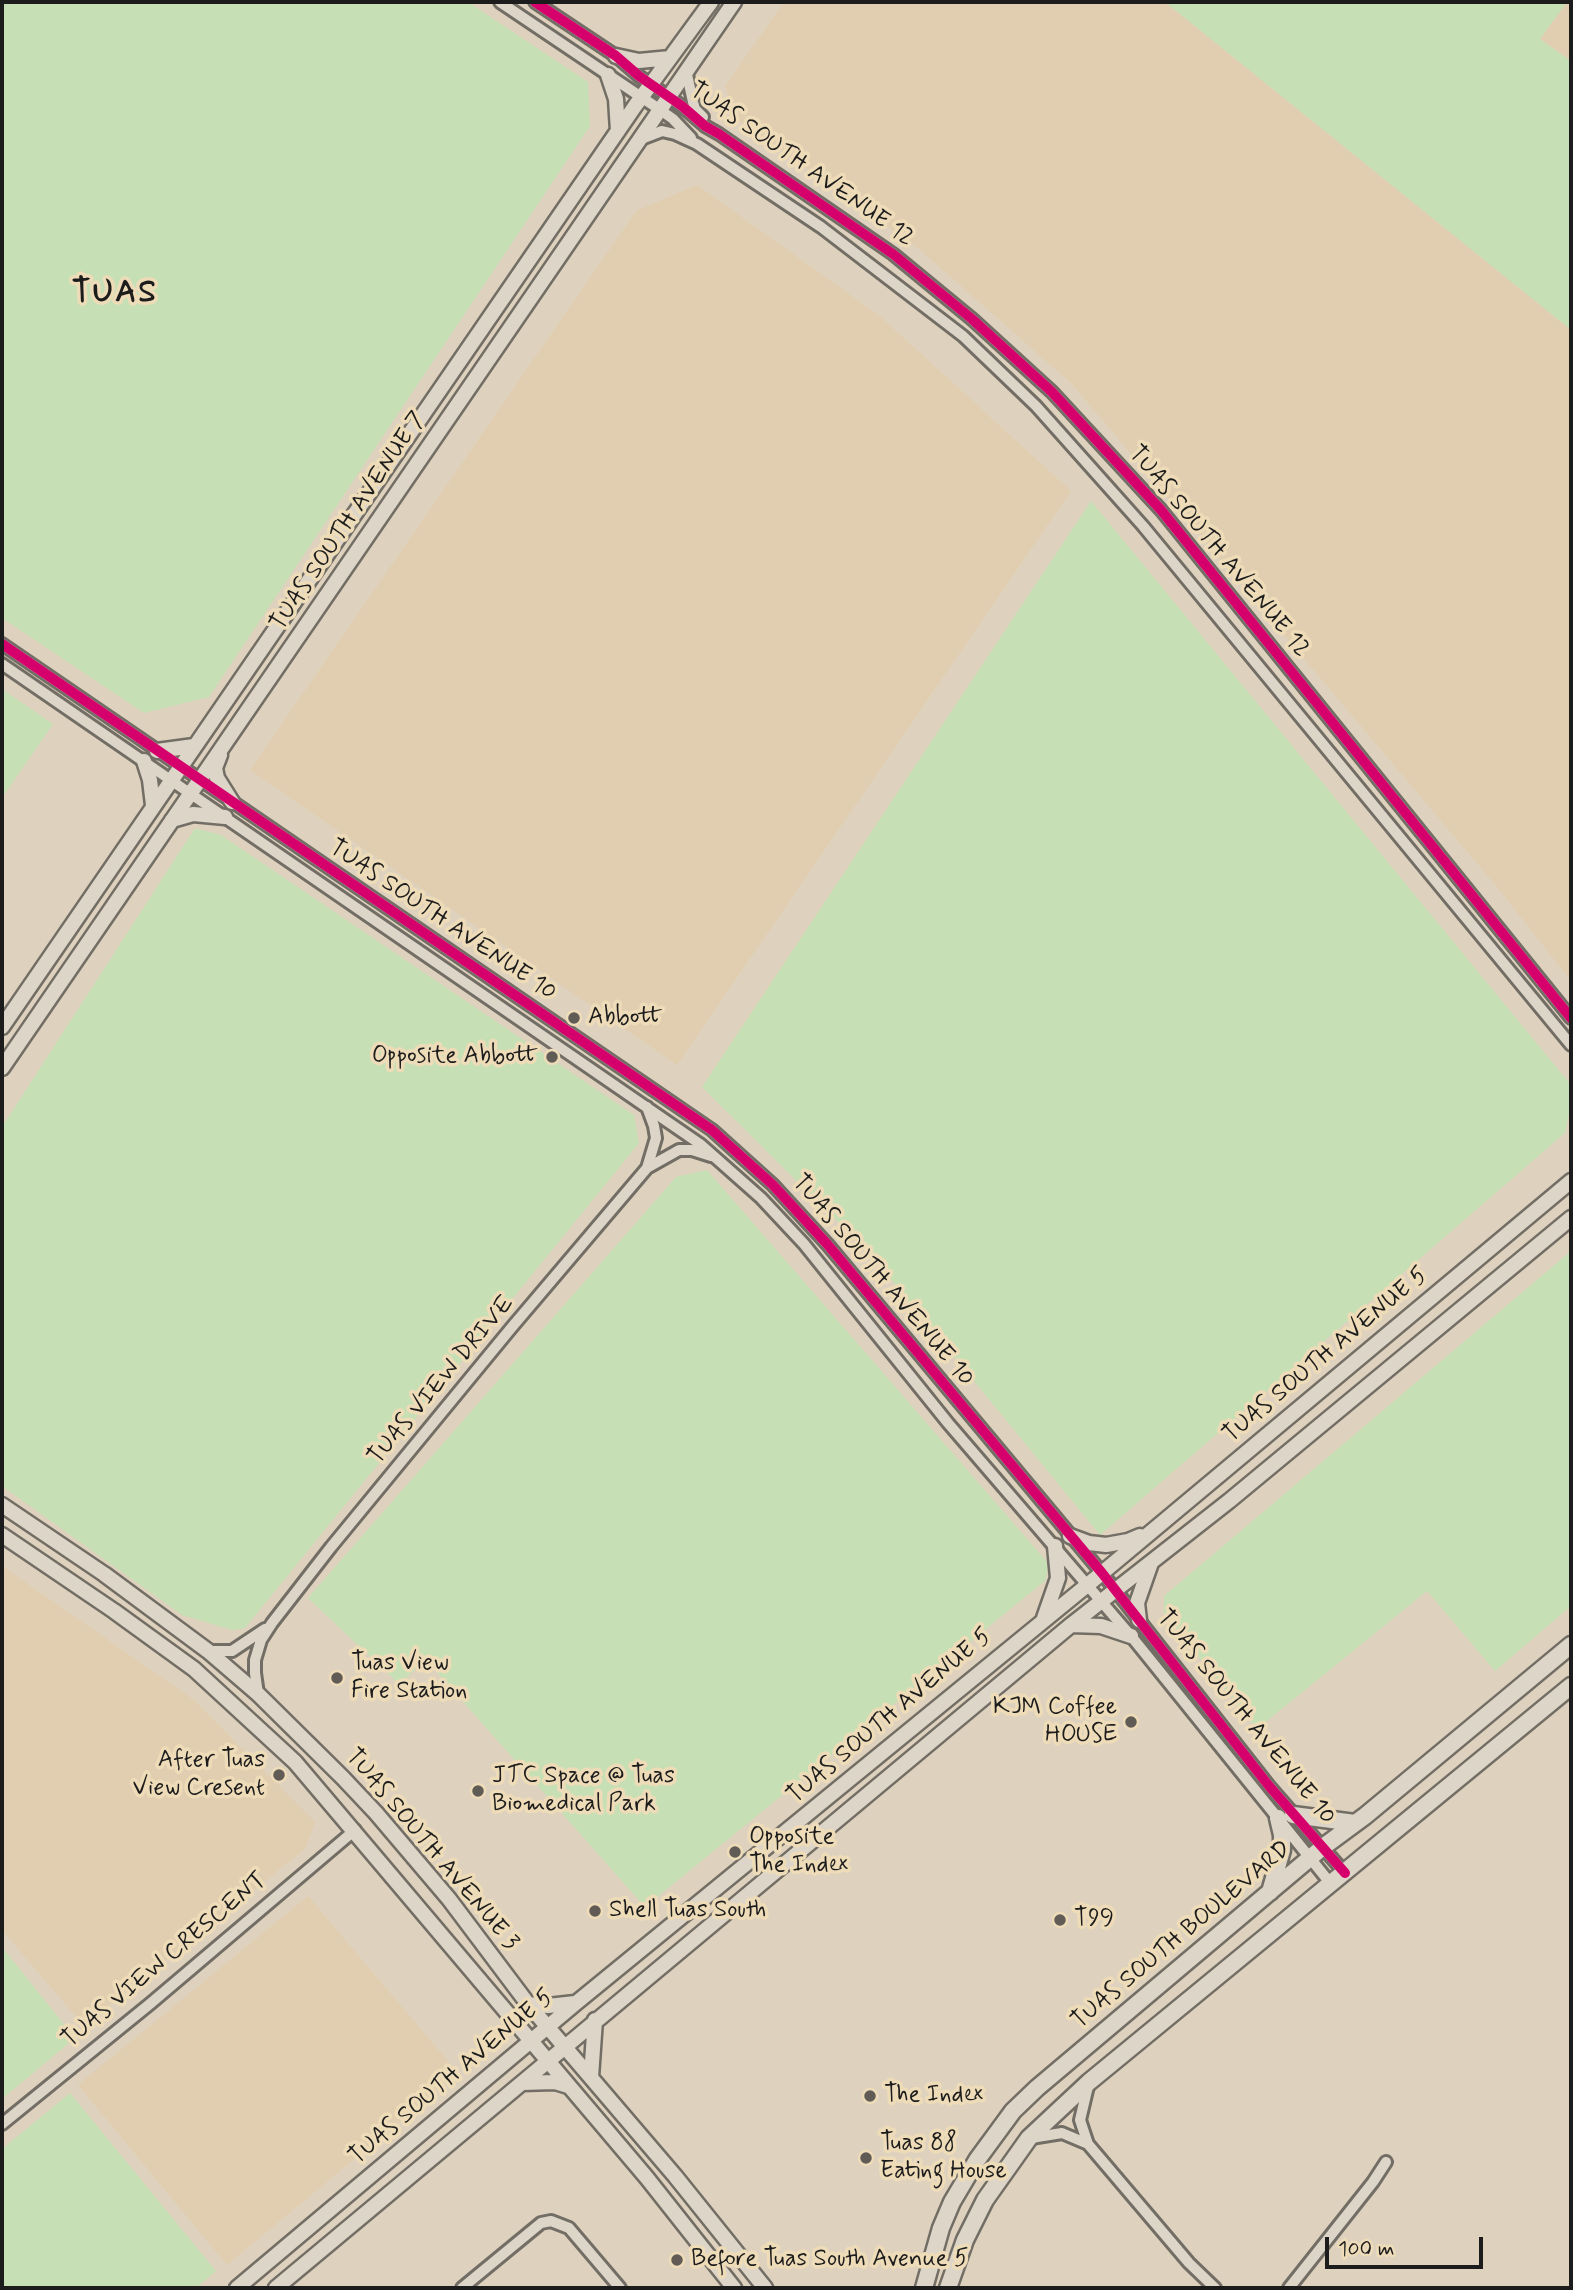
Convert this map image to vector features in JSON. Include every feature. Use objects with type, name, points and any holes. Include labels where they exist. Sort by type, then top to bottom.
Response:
[{"type":"main road","name":"TUAS SOUTH BOULEVARD","points":[[924,2288],[941,2228],[952,2202],[977,2160],[1013,2111],[1316,1853],[1571,1645]]},
{"type":"main road","points":[[947,2288],[965,2240],[985,2200],[1029,2138],[1089,2082],[1571,1686]]},
{"type":"main road","points":[[1270,1892],[1282,1850],[1285,1817],[1356,1823]]},
{"type":"street","name":"TUAS SOUTH AVENUE 12","points":[[500,2],[659,109],[695,142],[821,227],[900,286],[963,335],[1036,406],[1187,579],[1571,1045]]},
{"type":"street","name":"TUAS SOUTH AVENUE 12","points":[[536,2],[616,56],[705,126],[893,254],[972,319],[1052,392],[1161,510],[1571,1018]]},
{"type":"street","name":"TUAS SOUTH AVENUE 7","points":[[2,1027],[641,97],[711,2]]},
{"type":"street","name":"TUAS SOUTH AVENUE 7","points":[[2,1068],[734,2]]},
{"type":"street","points":[[616,56],[639,61],[670,58]]},
{"type":"street","points":[[686,70],[695,109],[719,134]]},
{"type":"street","points":[[608,75],[616,99],[618,131]]},
{"type":"street","name":"TUAS SOUTH AVENUE 12","points":[[695,142],[696,131],[705,126]]},
{"type":"street","points":[[637,142],[662,131],[695,142]]},
{"type":"street","name":"TUAS SOUTH AVENUE 10","points":[[2,644],[180,766],[225,817],[700,1144],[761,1198],[804,1244],[948,1423],[1316,1853],[1345,1873]]},
{"type":"street","name":"TUAS SOUTH AVENUE 10","points":[[2,664],[171,779],[232,802],[712,1130],[773,1185],[828,1244],[1102,1573],[1285,1817],[1316,1853],[1331,1884]]},
{"type":"street","points":[[224,744],[215,768],[224,793],[232,802]]},
{"type":"street","points":[[157,751],[194,746]]},
{"type":"street","points":[[144,761],[153,804]]},
{"type":"street","points":[[172,820],[193,814],[225,817]]},
{"type":"street","name":"TUAS VIEW DRIVE","points":[[647,1107],[656,1138],[647,1168]]},
{"type":"street","name":"TUAS VIEW DRIVE","points":[[258,1694],[256,1660],[261,1640],[272,1623],[478,1369],[647,1168],[679,1150],[692,1150],[714,1156]]},
{"type":"street","name":"TUAS SOUTH AVENUE 5","points":[[237,2288],[576,2003],[1102,1573],[1570,1182]]},
{"type":"street","name":"TUAS SOUTH AVENUE 5","points":[[276,2288],[1071,1625],[1152,1562],[1571,1218]]},
{"type":"street","name":"TUAS SOUTH AVENUE 3","points":[[2,1505],[104,1574],[208,1651],[258,1694],[305,1740],[376,1813],[449,1899],[528,2004],[675,2176],[765,2288]]},
{"type":"street","points":[[1070,1536],[1105,1545],[1128,1541],[1151,1531]]},
{"type":"street","name":"TUAS SOUTH AVENUE 3","points":[[2,1535],[194,1669],[295,1762],[647,2178],[734,2288]]},
{"type":"street","points":[[1044,1619],[1058,1578],[1055,1546]]},
{"type":"street","points":[[1139,1620],[1137,1603],[1152,1562]]},
{"type":"street","name":"TUAS VIEW DRIVE","points":[[208,1651],[232,1651],[256,1637],[272,1623]]},
{"type":"street","points":[[1071,1625],[1101,1626],[1131,1636]]},
{"type":"street","points":[[295,1762],[296,1752],[305,1740]]},
{"type":"street","name":"TUAS VIEW CRESCENT","points":[[2,2123],[151,2003],[355,1830]]},
{"type":"street","points":[[528,2004],[548,2006],[576,2003]]},
{"type":"street","points":[[509,2017],[513,2038],[510,2060]]},
{"type":"street","points":[[591,2077],[595,2020]]},
{"type":"street","points":[[522,2083],[555,2082],[568,2086]]},
{"type":"street","points":[[1089,2082],[1080,2120],[1088,2144],[1189,2263],[1215,2288]]},
{"type":"street","points":[[1029,2138],[1062,2133],[1088,2144]]},
{"type":"street","points":[[1289,2288],[1386,2162]]},
{"type":"street","points":[[462,2288],[541,2222],[551,2221],[569,2228],[620,2288]]},
{"type":"shaded area","points":[[784,2],[1165,2],[1571,330],[1571,981],[1497,887],[1071,383],[919,249],[735,118],[725,86]]},
{"type":"shaded area","points":[[1567,2],[1571,2],[1571,61],[1540,39]]},
{"type":"shaded area","points":[[697,185],[881,317],[1071,491],[677,1065],[250,770],[636,211]]},
{"type":"shaded area","points":[[2,1566],[194,1700],[315,1822],[305,1849],[84,2026],[2,1930]]},
{"type":"shaded area","points":[[308,1896],[458,2073],[227,2265],[78,2085]]},
{"type":"green space","points":[[2,2],[468,2],[588,82],[590,126],[209,697],[144,713],[2,618]]},
{"type":"green space","points":[[1165,2],[1567,2],[1540,39],[1571,61],[1571,330]]},
{"type":"green space","points":[[1091,501],[1571,1085],[1571,1104],[1565,1133],[1100,1535],[870,1254],[702,1087]]},
{"type":"green space","points":[[2,689],[53,724],[2,798]]},
{"type":"green space","points":[[195,828],[221,835],[634,1115],[639,1143],[245,1628],[232,1630],[182,1615],[2,1486],[2,1127]]},
{"type":"green space","points":[[707,1170],[1048,1563],[1046,1580],[645,1907],[426,1660],[399,1684],[308,1598],[676,1177]]},
{"type":"green space","points":[[1571,1251],[1571,1606],[1495,1671],[1427,1591],[1257,1729],[1164,1614],[1164,1596]]},
{"type":"green space","points":[[2,1947],[75,2038],[2,2099]]},
{"type":"green space","points":[[70,2093],[216,2271],[196,2288],[2,2288],[2,2149]]},
{"type":"cycle path","points":[[535,2],[616,56],[705,126],[893,254],[972,319],[1052,392],[1161,510],[1571,1018]]},
{"type":"cycle path","points":[[2,644],[712,1130],[773,1185],[828,1245],[1102,1573],[1269,1786],[1345,1873]]},
{"type":"place","name":"Abbott","points":[[574,1018]]},
{"type":"place","name":"Opposite Abbott","points":[[552,1057]]},
{"type":"place","name":"Tuas View Fire Station","points":[[337,1678]]},
{"type":"place","name":"KJM Coffee HOUSE","points":[[1131,1722]]},
{"type":"place","name":"After Tuas View Cresent","points":[[279,1775]]},
{"type":"place","name":"JTC Space @ Tuas Biomedical Park","points":[[478,1791]]},
{"type":"place","name":"Opposite The Index","points":[[735,1852]]},
{"type":"place","name":"Shell Tuas South","points":[[595,1911]]},
{"type":"place","name":"T99","points":[[1060,1920]]},
{"type":"place","name":"The Index","points":[[870,2096]]},
{"type":"place","name":"Tuas 88 Eating House","points":[[866,2158]]},
{"type":"place","name":"Before Tuas South Avenue 5","points":[[677,2260]]},
{"type":"district","name":"TUAS","points":[[115,294]]}]
